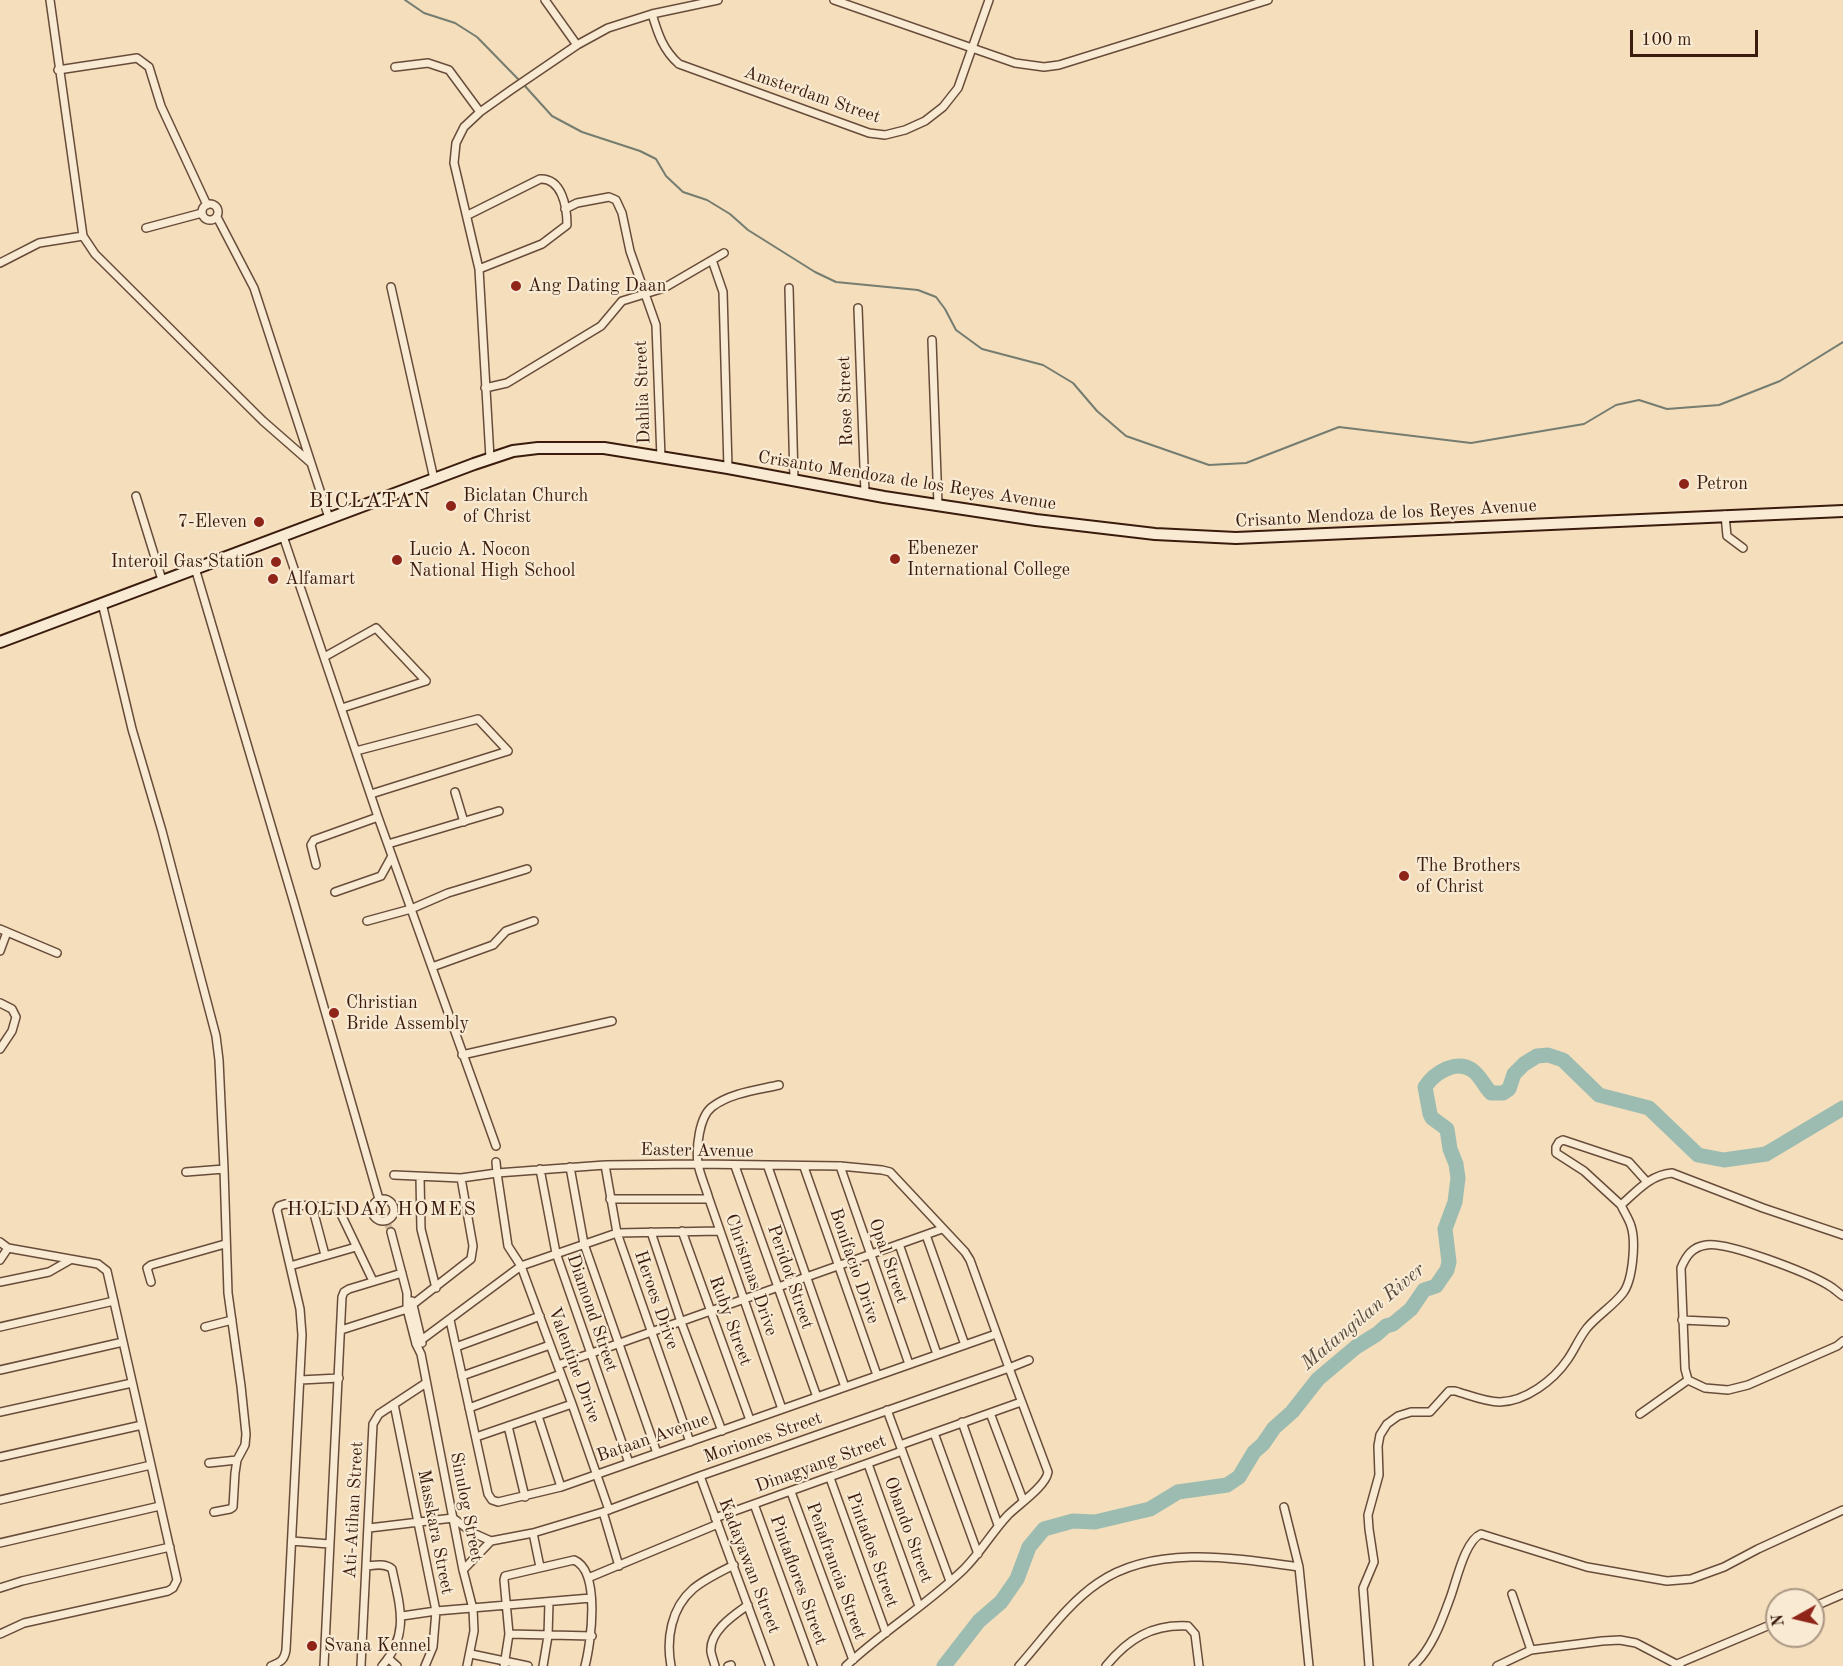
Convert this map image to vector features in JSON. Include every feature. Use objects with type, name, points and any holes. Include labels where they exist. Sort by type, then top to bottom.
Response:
[{"type":"main road","name":"Crisanto Mendoza de los Reyes Avenue","points":[[0,642],[490,458],[513,452],[562,447],[604,448],[938,505],[1097,529],[1236,538],[1843,511]]},
{"type":"street","points":[[50,0],[83,236],[94,254],[263,422],[311,463]]},
{"type":"street","points":[[545,0],[577,45]]},
{"type":"street","points":[[490,458],[479,269],[454,163],[456,143],[464,127],[480,112],[577,45],[608,28],[652,14],[718,0]]},
{"type":"street","points":[[834,0],[1029,66],[1059,65],[1268,0]]},
{"type":"street","name":"Amsterdam Street","points":[[652,14],[662,44],[679,64],[869,133],[885,135],[905,130],[925,121],[943,107],[958,88],[989,0]]},
{"type":"street","points":[[58,70],[137,58],[149,67],[161,106],[207,205]]},
{"type":"street","points":[[395,68],[428,63],[449,70],[480,112]]},
{"type":"street","points":[[468,215],[540,179],[552,181],[559,187],[565,209],[567,225],[542,244],[479,269]]},
{"type":"street","name":"Dahlia Street","points":[[565,209],[577,203],[613,197],[622,213],[630,251],[656,325],[661,458]]},
{"type":"street","points":[[146,228],[202,213],[207,205]]},
{"type":"street","points":[[207,205],[216,207],[217,217],[254,288],[329,518]]},
{"type":"street","points":[[202,213],[207,220],[217,217]]},
{"type":"street","points":[[0,263],[39,243],[83,236]]},
{"type":"street","points":[[485,388],[507,383],[601,326],[622,302],[664,288],[724,253]]},
{"type":"street","points":[[712,260],[723,292],[728,468]]},
{"type":"street","points":[[392,287],[434,479]]},
{"type":"street","points":[[789,288],[794,480]]},
{"type":"street","name":"Rose Street","points":[[858,308],[865,493]]},
{"type":"street","points":[[932,340],[938,505]]},
{"type":"street","points":[[136,496],[162,580]]},
{"type":"street","points":[[1725,515],[1727,536],[1743,548]]},
{"type":"street","points":[[283,536],[326,657],[378,817],[496,1146]]},
{"type":"street","points":[[195,568],[379,1199]]},
{"type":"street","points":[[102,603],[132,729],[162,831],[216,1036],[219,1060],[228,1293],[246,1434],[245,1445],[237,1460],[233,1507],[214,1512]]},
{"type":"street","points":[[326,657],[376,628],[426,681],[342,708]]},
{"type":"street","points":[[356,752],[478,718],[508,751],[371,794]]},
{"type":"street","points":[[455,792],[464,822]]},
{"type":"street","points":[[388,844],[500,811]]},
{"type":"street","points":[[316,865],[311,845],[314,840],[378,817]]},
{"type":"street","points":[[336,892],[381,876],[392,856]]},
{"type":"street","points":[[367,921],[411,909],[448,893],[527,869]]},
{"type":"street","points":[[432,967],[493,945],[506,931],[534,921]]},
{"type":"street","points":[[0,951],[4,931],[57,953]]},
{"type":"street","points":[[0,1002],[12,1009],[16,1017],[12,1031],[0,1049]]},
{"type":"street","points":[[462,1054],[612,1021]]},
{"type":"street","name":"Christmas Drive","points":[[779,1085],[723,1100],[711,1108],[704,1115],[698,1149],[698,1164],[782,1409]]},
{"type":"street","points":[[1369,1666],[1363,1588],[1374,1562],[1368,1515],[1379,1476],[1378,1446],[1383,1429],[1404,1414],[1430,1412],[1449,1391],[1455,1390],[1500,1402],[1543,1386],[1567,1361],[1588,1327],[1611,1307],[1627,1287],[1633,1247],[1630,1222],[1621,1205],[1575,1164],[1556,1153],[1558,1142],[1567,1141],[1629,1162],[1647,1182]]},
{"type":"street","points":[[496,1162],[508,1246],[521,1266]]},
{"type":"street","name":"Easter Avenue","points":[[394,1175],[461,1178],[570,1167],[698,1164],[768,1167],[840,1166],[890,1172],[970,1260],[1009,1368]]},
{"type":"street","name":"Heroes Drive","points":[[605,1165],[616,1233],[690,1442]]},
{"type":"street","name":"Peridot Street","points":[[735,1166],[817,1397]]},
{"type":"street","name":"Opal Street","points":[[840,1166],[909,1365]]},
{"type":"street","points":[[570,1167],[584,1244],[657,1453]]},
{"type":"street","points":[[768,1167],[845,1387]]},
{"type":"street","name":"Bonifacio Drive","points":[[804,1167],[877,1375]]},
{"type":"street","points":[[186,1172],[224,1169]]},
{"type":"street","name":"Diamond Street","points":[[540,1169],[555,1253],[629,1463]]},
{"type":"street","points":[[1621,1205],[1656,1176],[1672,1173],[1763,1208],[1843,1235]]},
{"type":"street","points":[[420,1176],[421,1229],[436,1288]]},
{"type":"street","points":[[341,1330],[407,1309],[471,1258],[473,1254],[461,1178]]},
{"type":"street","points":[[389,1226],[378,1219],[372,1211],[375,1202],[379,1199],[384,1198],[393,1203],[394,1213],[389,1226],[407,1293],[407,1309],[419,1342]]},
{"type":"street","points":[[610,1199],[709,1199]]},
{"type":"street","points":[[271,1666],[281,1662],[286,1650],[302,1335],[300,1309],[277,1210],[279,1206],[285,1204],[339,1210],[373,1281]]},
{"type":"street","points":[[312,1206],[325,1255]]},
{"type":"street","points":[[558,1365],[942,1229]]},
{"type":"street","name":"Ruby Street","points":[[682,1231],[750,1420]]},
{"type":"street","points":[[419,1342],[521,1266],[555,1253],[616,1233],[720,1231]]},
{"type":"street","points":[[651,1232],[681,1322],[722,1431]]},
{"type":"street","points":[[926,1235],[965,1345]]},
{"type":"street","points":[[0,1242],[8,1248],[98,1264],[104,1268],[114,1301],[177,1580],[173,1588],[168,1591],[24,1623],[0,1634]]},
{"type":"street","points":[[152,1282],[147,1268],[151,1265],[225,1244]]},
{"type":"street","points":[[898,1244],[938,1354]]},
{"type":"street","points":[[1843,1296],[1830,1286],[1807,1275],[1724,1245],[1694,1248],[1685,1257],[1681,1268],[1685,1369],[1688,1380],[1705,1388],[1728,1390],[1748,1385],[1837,1346],[1843,1341]]},
{"type":"street","points":[[290,1266],[356,1246]]},
{"type":"street","points":[[0,1260],[8,1248]]},
{"type":"street","points":[[0,1282],[49,1272],[70,1260]]},
{"type":"street","name":"Valentine Drive","points":[[521,1266],[596,1474],[620,1566]]},
{"type":"street","points":[[324,1666],[342,1297],[344,1292],[402,1273]]},
{"type":"street","points":[[407,1293],[414,1304],[419,1342]]},
{"type":"street","points":[[0,1328],[114,1301]]},
{"type":"street","points":[[456,1347],[540,1316]]},
{"type":"street","points":[[205,1327],[232,1320]]},
{"type":"street","name":"Bataan Avenue","points":[[450,1320],[488,1494],[492,1500],[498,1502],[561,1487],[996,1334]]},
{"type":"street","points":[[1682,1320],[1725,1322]]},
{"type":"street","points":[[0,1370],[123,1342]]},
{"type":"street","name":"Sinulog Street","points":[[419,1342],[463,1570],[473,1609],[474,1631],[467,1666]]},
{"type":"street","points":[[462,1376],[550,1345]]},
{"type":"street","name":"Moriones Street","points":[[491,1541],[533,1533],[606,1511],[1029,1360]]},
{"type":"street","points":[[846,1666],[950,1581],[978,1554],[998,1525],[1023,1500],[1043,1485],[1048,1472],[1009,1368]]},
{"type":"street","points":[[469,1408],[561,1374]]},
{"type":"street","points":[[300,1380],[339,1378]]},
{"type":"street","points":[[1640,1414],[1688,1380]]},
{"type":"street","points":[[0,1412],[132,1383]]},
{"type":"street","name":"Ati-Atihan Street","points":[[361,1666],[374,1424],[379,1414],[426,1383]]},
{"type":"street","name":"Dinagyang Street","points":[[588,1578],[620,1566],[754,1504],[868,1464],[934,1433],[1021,1401]]},
{"type":"street","name":"Masskara Street","points":[[394,1404],[436,1611],[433,1647],[425,1666]]},
{"type":"street","points":[[476,1437],[572,1404]]},
{"type":"street","points":[[887,1410],[950,1581]]},
{"type":"street","points":[[990,1413],[1023,1500]]},
{"type":"street","points":[[538,1416],[561,1487]]},
{"type":"street","points":[[962,1422],[998,1525]]},
{"type":"street","points":[[0,1457],[142,1425]]},
{"type":"street","points":[[508,1426],[525,1497]]},
{"type":"street","points":[[934,1433],[978,1554]]},
{"type":"street","points":[[209,1463],[237,1460]]},
{"type":"street","name":"Obando Street","points":[[868,1464],[919,1606]]},
{"type":"street","points":[[0,1500],[151,1465]]},
{"type":"street","name":"Kadayawan Street","points":[[700,1476],[770,1666]]},
{"type":"street","name":"Pintados Street","points":[[830,1478],[886,1633]]},
{"type":"street","name":"Peñafrancia Street","points":[[791,1492],[853,1660]]},
{"type":"street","name":"Pintaflores Street","points":[[754,1504],[813,1666]]},
{"type":"street","points":[[0,1543],[160,1506]]},
{"type":"street","points":[[1284,1507],[1299,1567],[1309,1666]]},
{"type":"street","points":[[1413,1666],[1419,1661],[1433,1638],[1466,1553],[1477,1535],[1481,1534],[1587,1567],[1667,1581],[1691,1579],[1724,1567],[1843,1510]]},
{"type":"street","points":[[369,1528],[453,1518],[473,1533],[491,1541],[463,1570]]},
{"type":"street","points":[[533,1533],[540,1567]]},
{"type":"street","points":[[292,1541],[329,1545]]},
{"type":"street","points":[[0,1588],[170,1548]]},
{"type":"street","points":[[1019,1666],[1076,1601],[1097,1584],[1125,1569],[1161,1560],[1195,1557],[1232,1558],[1299,1567]]},
{"type":"street","points":[[504,1664],[509,1634],[505,1576],[574,1560],[580,1562],[588,1578],[591,1598],[592,1636],[585,1666]]},
{"type":"street","points":[[367,1566],[383,1565],[392,1569],[402,1616],[400,1632],[382,1666]]},
{"type":"street","points":[[671,1666],[669,1637],[673,1619],[682,1602],[692,1590],[734,1565]]},
{"type":"street","points":[[1512,1594],[1531,1650]]},
{"type":"street","points":[[1825,1602],[1843,1594]]},
{"type":"street","points":[[402,1616],[591,1598]]},
{"type":"street","points":[[543,1666],[548,1636],[549,1602]]},
{"type":"street","points":[[715,1666],[711,1652],[717,1633],[728,1620],[748,1605]]},
{"type":"street","points":[[1106,1666],[1121,1648],[1136,1638],[1171,1625],[1188,1626],[1195,1634],[1199,1666]]},
{"type":"street","points":[[1497,1666],[1531,1650],[1620,1640],[1635,1643],[1678,1665],[1765,1627]]},
{"type":"street","points":[[509,1634],[592,1636]]},
{"type":"street","points":[[471,1654],[504,1664],[528,1666]]},
{"type":"street","points":[[388,1658],[397,1666]]},
{"type":"waterway","points":[[405,0],[424,13],[455,23],[477,37],[520,81]]},
{"type":"waterway","points":[[524,85],[552,116],[582,132],[640,151],[656,159],[666,176],[683,192],[707,200],[730,214],[748,230],[815,272],[836,282],[918,290],[936,297],[956,330],[982,349],[1043,365],[1073,383],[1097,411],[1126,436],[1209,465],[1246,463],[1339,427],[1471,443],[1584,424],[1616,405],[1639,400],[1667,409],[1719,405],[1780,381],[1843,342]]},
{"type":"waterway","name":"Matangilan River","points":[[944,1666],[979,1621],[1001,1602],[1017,1579],[1029,1547],[1044,1529],[1073,1521],[1095,1522],[1150,1509],[1178,1492],[1227,1485],[1239,1477],[1254,1452],[1274,1428],[1292,1412],[1318,1379],[1356,1347],[1386,1326],[1393,1324],[1411,1309],[1424,1290],[1436,1286],[1447,1270],[1449,1262],[1445,1229],[1455,1202],[1458,1178],[1447,1129],[1432,1118],[1425,1087],[1446,1069],[1466,1067],[1477,1075],[1491,1093],[1503,1093],[1509,1089],[1514,1074],[1524,1064],[1537,1056],[1548,1055],[1563,1060],[1599,1095],[1649,1108],[1698,1155],[1724,1160],[1766,1154],[1843,1108]]},
{"type":"tunnel","points":[[388,1225],[391,1232]]},
{"type":"place","name":"Ang Dating Daan","points":[[516,286]]},
{"type":"place","name":"Petron","points":[[1684,484]]},
{"type":"place","name":"Biclatan Church of Christ","points":[[451,506]]},
{"type":"place","name":"7-Eleven","points":[[259,522]]},
{"type":"place","name":"Ebenezer International College","points":[[895,559]]},
{"type":"place","name":"Lucio A. Nocon National High School","points":[[397,560]]},
{"type":"place","name":"Interoil Gas Station","points":[[276,562]]},
{"type":"place","name":"Alfamart","points":[[273,579]]},
{"type":"place","name":"The Brothers of Christ","points":[[1404,876]]},
{"type":"place","name":"Christian Bride Assembly","points":[[334,1013]]},
{"type":"place","name":"Svana Kennel","points":[[312,1646]]},
{"type":"district","name":"BICLATAN","points":[[370,501]]},
{"type":"district","name":"HOLIDAY HOMES","points":[[382,1210]]}]
